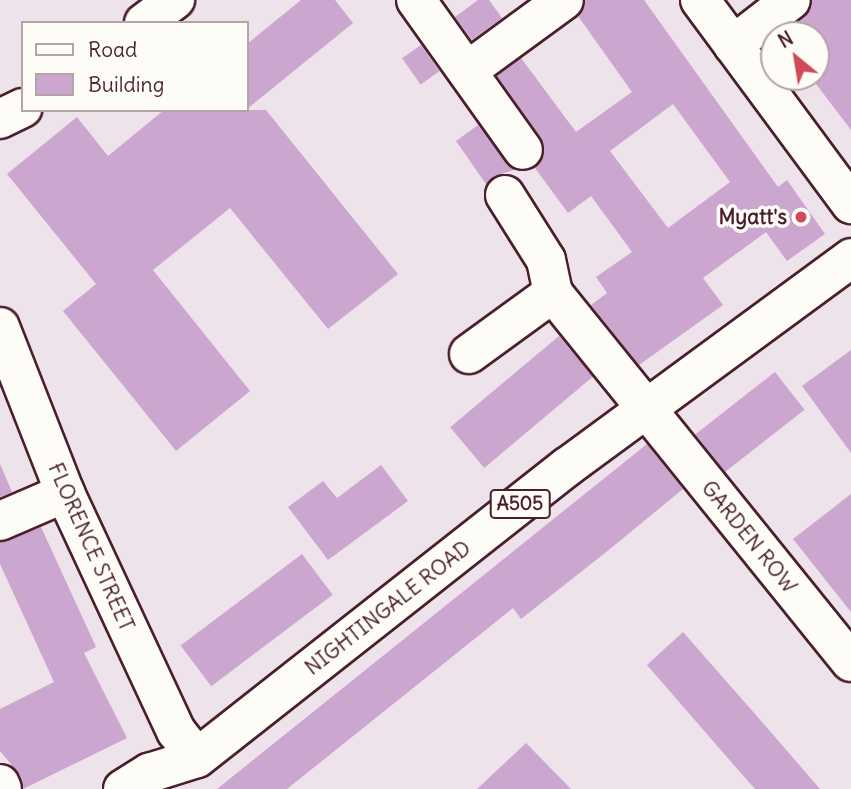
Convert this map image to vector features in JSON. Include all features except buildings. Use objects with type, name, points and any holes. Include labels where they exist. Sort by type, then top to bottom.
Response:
[{"type":"street","points":[[147,21],[175,0]]},
{"type":"street","points":[[416,0],[523,150]]},
{"type":"street","points":[[467,72],[564,0]]},
{"type":"street","points":[[700,0],[851,204]]},
{"type":"street","points":[[733,45],[791,0]]},
{"type":"street","points":[[0,119],[21,109]]},
{"type":"street","points":[[469,354],[553,293],[546,260],[505,195]]},
{"type":"street","name":"NIGHTINGALE ROAD","points":[[123,789],[149,773],[193,774],[567,467],[851,258]]},
{"type":"street","name":"GARDEN ROW","points":[[553,293],[851,662]]},
{"type":"street","name":"FLORENCE STREET","points":[[0,327],[65,493],[193,774]]},
{"type":"street","points":[[0,521],[65,493]]},
{"type":"street","points":[[0,784],[2,789]]},
{"type":"place","name":"Myatt's","points":[[801,217]]}]
